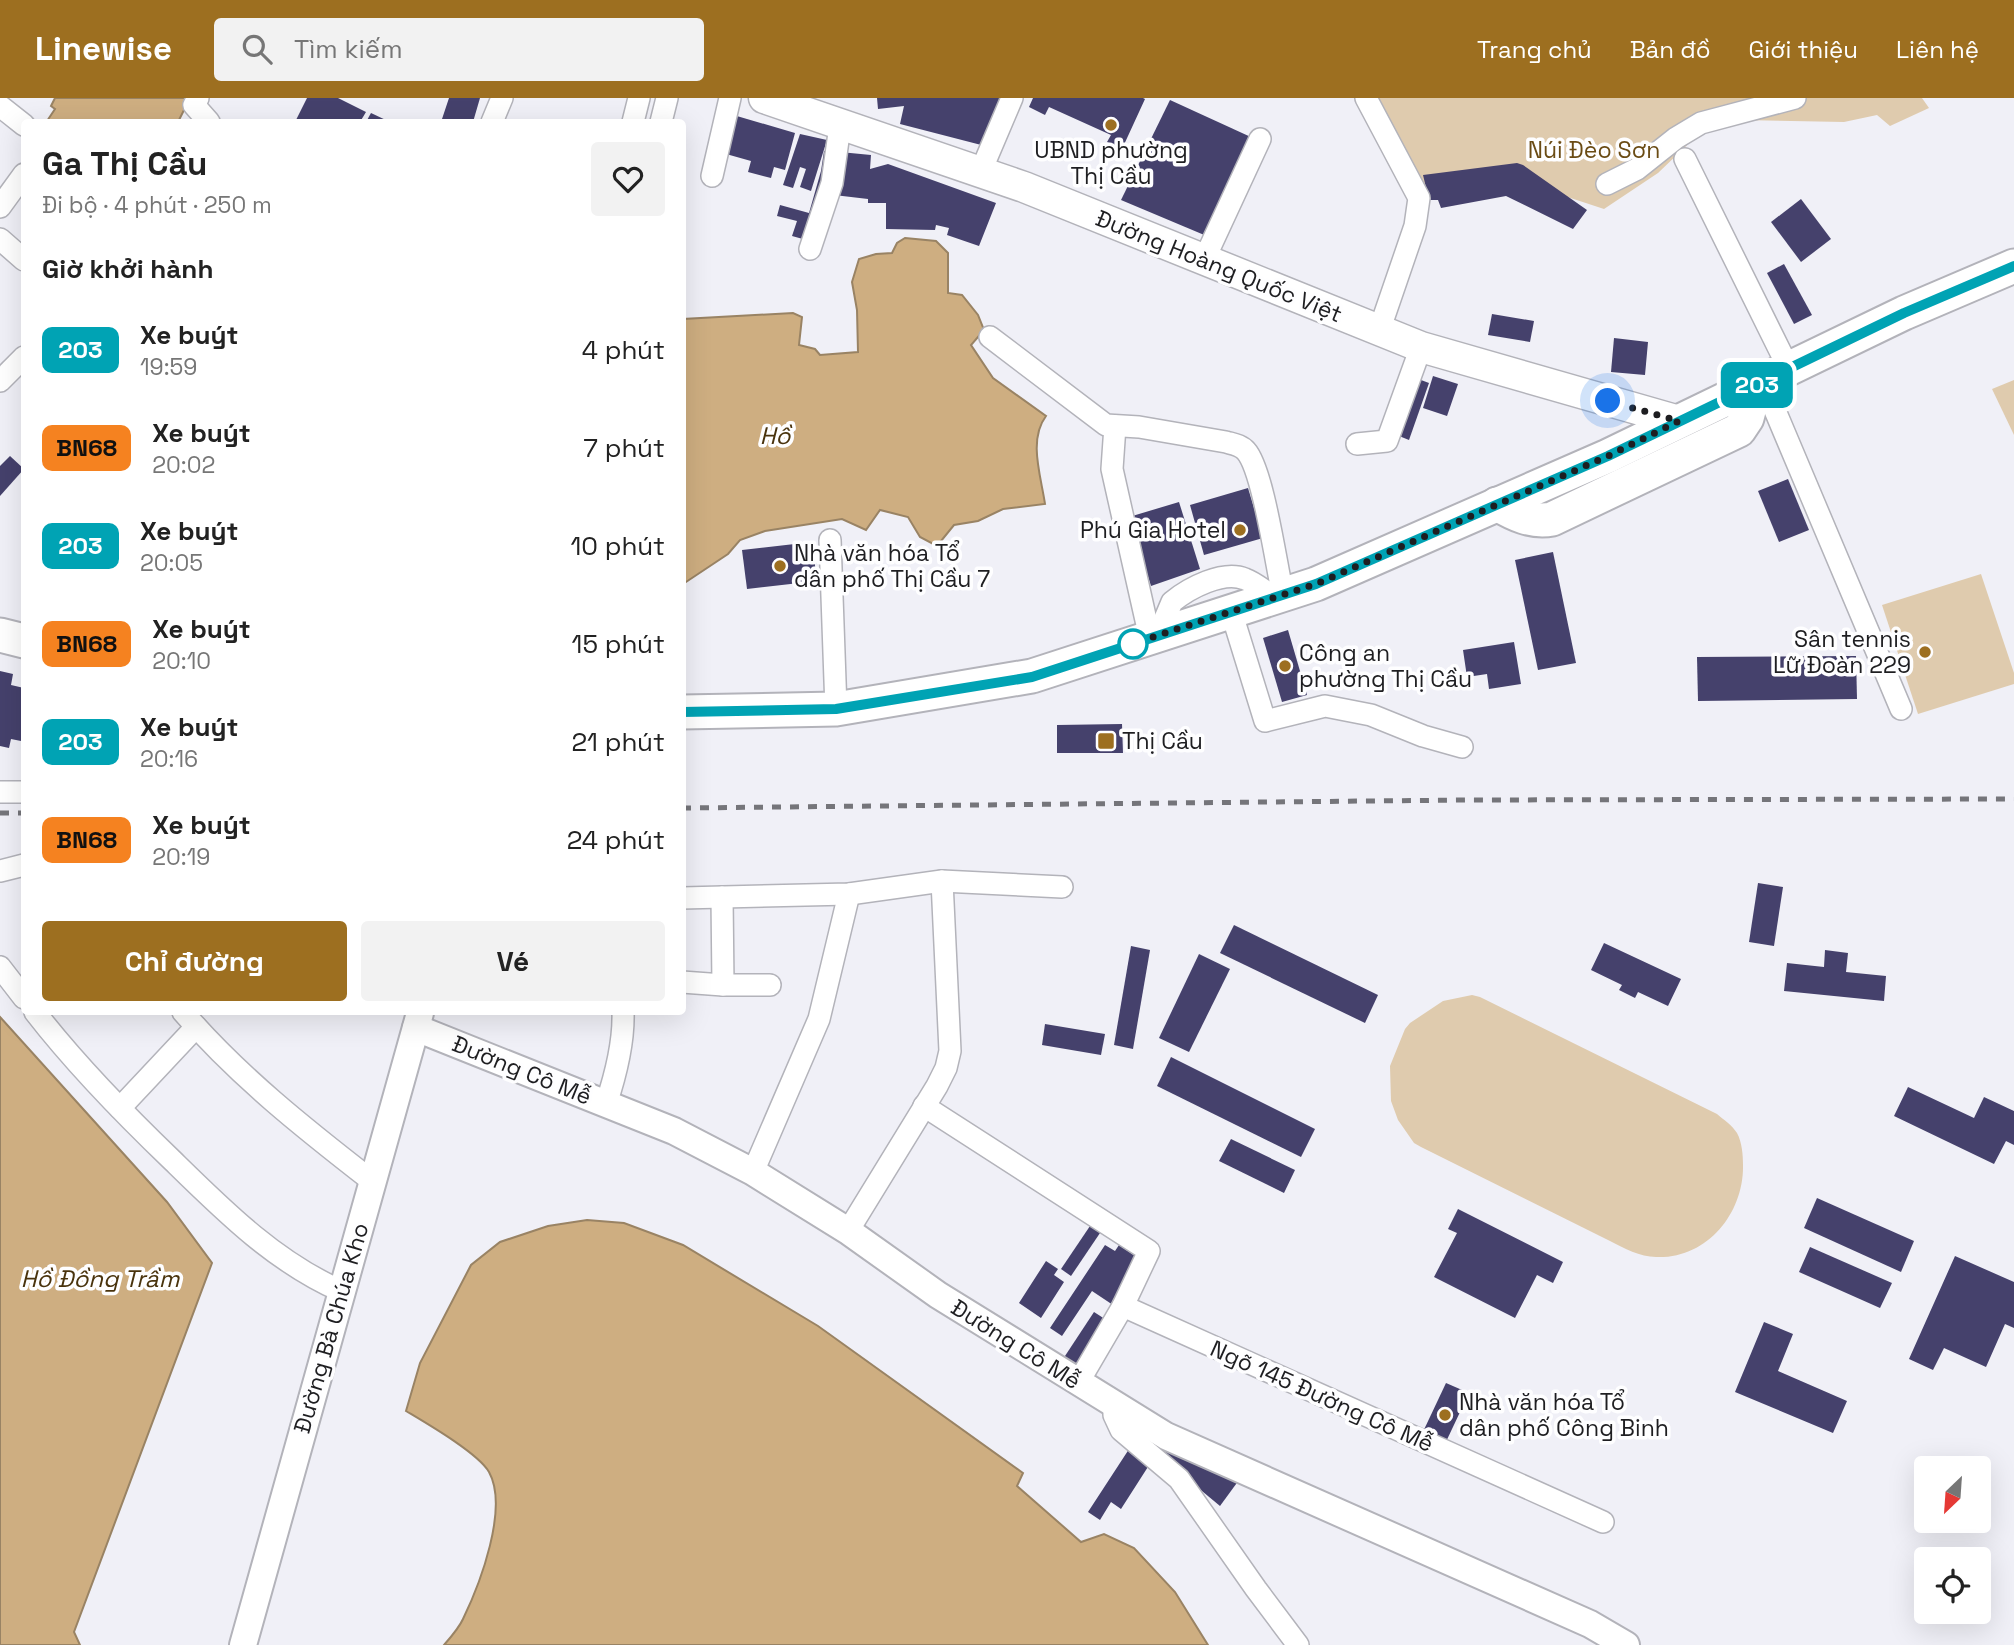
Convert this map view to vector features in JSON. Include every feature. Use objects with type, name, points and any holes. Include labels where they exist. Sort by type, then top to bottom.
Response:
[{"type":"main road","name":"Đường Hoàng Quốc Việt","points":[[775,100],[840,125],[981,172],[1421,347],[1679,421]]},
{"type":"main road","points":[[686,712],[836,709],[1032,677],[1316,584],[1608,456],[1904,313],[2014,266]]},
{"type":"main road","points":[[1497,505],[1522,516],[1542,521],[1552,519],[1739,430],[1769,379]]},
{"type":"main road","points":[[0,635],[21,640]]},
{"type":"street","points":[[493,119],[502,98]]},
{"type":"street","points":[[634,119],[639,98]]},
{"type":"street","points":[[662,119],[667,98]]},
{"type":"street","points":[[712,176],[730,98]]},
{"type":"street","points":[[981,172],[1012,98]]},
{"type":"street","points":[[1366,98],[1419,198],[1415,226],[1379,331]]},
{"type":"street","points":[[1606,184],[1637,169],[1676,138],[1701,123],[1795,98]]},
{"type":"street","points":[[0,106],[21,123]]},
{"type":"street","points":[[810,249],[832,183],[840,125]]},
{"type":"street","points":[[1204,260],[1260,139]]},
{"type":"street","points":[[1685,159],[1769,379],[1901,709]]},
{"type":"street","points":[[0,207],[21,178]]},
{"type":"street","points":[[0,239],[21,257]]},
{"type":"street","points":[[990,337],[1106,425],[1139,427],[1226,442],[1247,451],[1257,475],[1278,596]]},
{"type":"street","points":[[1357,444],[1387,441],[1421,347]]},
{"type":"street","points":[[0,381],[21,359]]},
{"type":"street","points":[[1115,426],[1112,469],[1154,637]]},
{"type":"street","points":[[830,540],[836,709]]},
{"type":"street","points":[[1154,637],[1172,602],[1210,581],[1242,578],[1278,596]]},
{"type":"street","points":[[1231,611],[1265,722],[1325,706],[1371,715],[1423,736],[1462,747]]},
{"type":"street","points":[[0,792],[21,792]]},
{"type":"street","points":[[0,871],[21,866]]},
{"type":"street","points":[[686,898],[849,894],[942,881],[1062,887]]},
{"type":"street","points":[[848,1231],[946,1068],[950,1051],[942,881]]},
{"type":"street","points":[[753,1172],[819,1019],[849,894]]},
{"type":"street","points":[[722,897],[723,985]]},
{"type":"street","points":[[0,967],[21,994]]},
{"type":"street","points":[[686,982],[770,985]]},
{"type":"street","points":[[37,1015],[62,1047],[120,1108],[239,1226],[315,1279],[341,1291]]},
{"type":"street","points":[[606,1104],[615,1077],[624,1028],[622,1015]]},
{"type":"street","points":[[120,1108],[190,1019],[230,1062],[294,1120],[372,1181]]},
{"type":"street","name":"Đường Cô Mễ","points":[[418,1020],[606,1104],[674,1131],[753,1172],[848,1231],[938,1295],[1166,1436],[1590,1624],[1626,1645]]},
{"type":"street","name":"Đường Bà Chúa Kho","points":[[243,1645],[418,1020]]},
{"type":"street","points":[[924,1106],[1149,1251],[1123,1306],[1078,1384]]},
{"type":"street","name":"Ngõ 145 Đường Cô Mễ","points":[[1123,1306],[1602,1522]]},
{"type":"street","points":[[1114,1404],[1114,1415],[1121,1430],[1179,1479],[1298,1645]]},
{"type":"green space","name":"Núi Đèo Sơn","points":[[1370,98],[1922,98],[1929,108],[1890,126],[1877,115],[1844,122],[1742,120],[1704,129],[1658,173],[1604,209],[1525,183],[1417,194]]},
{"type":"green space","points":[[2014,380],[2014,435],[1992,389]]},
{"type":"green space","points":[[1981,574],[2014,673],[2014,684],[1918,714],[1882,605]]},
{"type":"green space","points":[[1472,995],[1717,1114],[1730,1125],[1741,1144],[1742,1183],[1737,1200],[1719,1230],[1691,1250],[1674,1256],[1656,1257],[1632,1252],[1414,1143],[1398,1120],[1391,1101],[1390,1066],[1410,1023],[1443,1001]]},
{"type":"water","points":[[55,98],[190,98],[180,119],[48,119],[55,109],[51,106]]},
{"type":"water","name":"Hồ","points":[[905,238],[936,241],[948,253],[948,293],[962,295],[978,315],[984,330],[971,345],[993,378],[1046,416],[1038,436],[1037,447],[1045,504],[1003,509],[978,521],[954,525],[937,546],[920,537],[908,517],[880,510],[866,530],[842,519],[765,531],[740,540],[728,554],[686,582],[686,319],[793,313],[802,317],[799,345],[815,349],[820,355],[858,352],[857,310],[852,282],[859,259],[892,253],[897,243]]},
{"type":"water","name":"Hồ Đồng Trầm","points":[[0,1017],[167,1202],[212,1263],[74,1632],[80,1645],[0,1645]]},
{"type":"water","points":[[587,1220],[624,1223],[683,1245],[818,1326],[1023,1473],[1017,1486],[1081,1542],[1104,1534],[1134,1548],[1175,1592],[1208,1645],[444,1645],[461,1622],[477,1586],[490,1546],[496,1505],[494,1487],[483,1464],[451,1439],[406,1411],[420,1363],[471,1265],[500,1242],[548,1226]]},
{"type":"building","points":[[307,98],[338,98],[366,112],[362,119],[296,119]]},
{"type":"building","points":[[449,98],[480,98],[474,119],[442,119]]},
{"type":"building","points":[[877,98],[1008,98],[989,147],[900,124],[904,106],[878,109]]},
{"type":"building","name":"UBND phường Thị Cầu","points":[[1033,98],[1145,99],[1122,149],[1107,142],[1111,135],[1049,107],[1045,115],[1029,107]]},
{"type":"building","points":[[1170,100],[1253,138],[1209,237],[1121,200]]},
{"type":"building","points":[[371,113],[384,119],[368,119]]},
{"type":"building","points":[[730,114],[795,133],[785,170],[774,167],[771,178],[748,172],[751,161],[719,152]]},
{"type":"building","points":[[800,134],[827,140],[811,191],[800,187],[806,169],[800,167],[793,188],[783,185]]},
{"type":"building","points":[[824,151],[834,153],[810,241],[792,236],[797,221],[777,216],[780,205],[809,213]]},
{"type":"building","points":[[840,152],[871,155],[870,169],[888,164],[996,203],[979,246],[947,235],[949,228],[936,225],[935,230],[886,229],[886,203],[868,203],[868,199],[834,195]]},
{"type":"building","points":[[1517,163],[1587,210],[1573,229],[1506,196],[1441,208],[1438,200],[1429,200],[1423,175]]},
{"type":"building","points":[[1801,199],[1831,239],[1801,262],[1771,222]]},
{"type":"building","points":[[1784,264],[1812,315],[1794,324],[1767,273]]},
{"type":"building","points":[[1492,314],[1534,321],[1530,342],[1488,335]]},
{"type":"building","points":[[1614,338],[1648,342],[1645,375],[1611,372]]},
{"type":"building","points":[[1433,376],[1458,384],[1447,416],[1423,408]]},
{"type":"building","points":[[1413,377],[1429,383],[1409,440],[1394,434]]},
{"type":"building","points":[[10,456],[21,466],[21,472],[0,496],[0,466]]},
{"type":"building","points":[[1788,479],[1809,530],[1779,542],[1758,491]]},
{"type":"building","points":[[1248,488],[1263,538],[1204,555],[1190,505]]},
{"type":"building","points":[[1179,502],[1200,569],[1151,586],[1129,517]]},
{"type":"building","name":"Nhà văn hóa Tổ dân phố Thị Cầu 7","points":[[812,542],[817,581],[747,589],[742,550]]},
{"type":"building","points":[[1553,552],[1576,663],[1538,670],[1515,560]]},
{"type":"building","name":"Công an phường Thị Cầu","points":[[1288,630],[1307,695],[1282,702],[1263,638]]},
{"type":"building","points":[[1514,642],[1521,684],[1489,689],[1487,674],[1467,677],[1463,650]]},
{"type":"building","points":[[1856,656],[1857,699],[1698,701],[1697,657]]},
{"type":"building","points":[[0,671],[13,674],[11,685],[21,687],[21,741],[11,739],[9,748],[0,746]]},
{"type":"building","points":[[1122,724],[1123,753],[1057,753],[1057,725]]},
{"type":"building","points":[[1758,883],[1783,887],[1774,946],[1749,942]]},
{"type":"building","points":[[1234,925],[1378,995],[1365,1023],[1220,953]]},
{"type":"building","points":[[1604,943],[1681,979],[1668,1006],[1638,992],[1635,998],[1619,990],[1622,985],[1591,970]]},
{"type":"building","points":[[1131,946],[1150,950],[1133,1049],[1114,1045]]},
{"type":"building","points":[[1825,950],[1848,953],[1846,972],[1886,976],[1884,1001],[1784,991],[1787,963],[1824,967]]},
{"type":"building","points":[[1199,954],[1230,969],[1189,1052],[1159,1038]]},
{"type":"building","points":[[1045,1024],[1105,1034],[1101,1055],[1042,1045]]},
{"type":"building","points":[[1171,1057],[1315,1129],[1301,1157],[1157,1086]]},
{"type":"building","points":[[1908,1087],[1974,1118],[1984,1097],[2014,1111],[2014,1145],[2006,1141],[1994,1164],[1894,1116]]},
{"type":"building","points":[[1231,1139],[1295,1170],[1284,1193],[1219,1161]]},
{"type":"building","points":[[1817,1198],[1914,1241],[1901,1272],[1804,1228]]},
{"type":"building","points":[[1458,1209],[1563,1262],[1553,1283],[1537,1275],[1515,1318],[1434,1277],[1457,1233],[1448,1229]]},
{"type":"building","points":[[1090,1226],[1100,1233],[1071,1276],[1061,1269]]},
{"type":"building","points":[[1105,1245],[1115,1251],[1119,1245],[1138,1258],[1121,1284],[1125,1287],[1113,1305],[1092,1291],[1062,1336],[1050,1328]]},
{"type":"building","points":[[1810,1247],[1892,1283],[1880,1308],[1799,1272]]},
{"type":"building","points":[[1955,1256],[2014,1282],[2014,1328],[2005,1324],[1986,1367],[1944,1348],[1933,1370],[1909,1359]]},
{"type":"building","points":[[1046,1261],[1058,1269],[1054,1275],[1064,1282],[1041,1318],[1019,1303]]},
{"type":"building","points":[[1094,1312],[1108,1321],[1077,1368],[1063,1359]]},
{"type":"building","points":[[1764,1322],[1793,1334],[1778,1371],[1847,1401],[1833,1433],[1735,1392]]},
{"type":"building","name":"Nhà văn hóa Tổ dân phố Công Binh","points":[[1446,1383],[1469,1393],[1444,1446],[1421,1436]]},
{"type":"building","points":[[1132,1433],[1239,1480],[1220,1506]]},
{"type":"building","points":[[1133,1443],[1153,1459],[1121,1509],[1111,1502],[1100,1520],[1088,1512]]},
{"type":"railway","points":[[686,808],[1466,800],[2014,799]]},
{"type":"railway","points":[[0,813],[21,813]]},
{"type":"bus line","name":"203","points":[[686,712],[836,709],[1032,677],[1316,584],[1608,456],[1904,313],[2014,266]]},
{"type":"place","name":"UBND phường Thị Cầu","points":[[1111,125]]},
{"type":"place","name":"Phú Gia Hotel","points":[[1240,530]]},
{"type":"place","name":"Nhà văn hóa Tổ dân phố Thị Cầu 7","points":[[780,566]]},
{"type":"place","name":"Sân tennis Lữ Đoàn 229","points":[[1925,652]]},
{"type":"place","name":"Công an phường Thị Cầu","points":[[1285,666]]},
{"type":"place","name":"Thị Cầu","points":[[1106,741]]},
{"type":"place","name":"Nhà văn hóa Tổ dân phố Công Binh","points":[[1445,1415]]},
{"type":"route","points":[[1133,644],[1125,646],[1316,584],[1608,456],[1679,421],[1608,401]]}]
